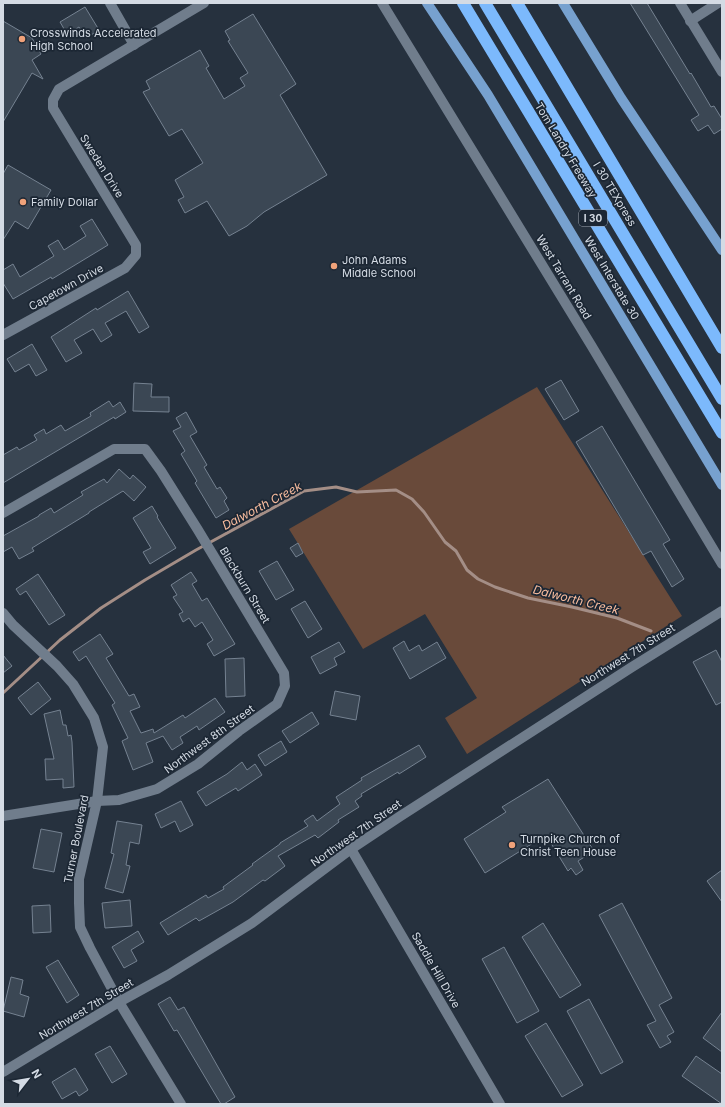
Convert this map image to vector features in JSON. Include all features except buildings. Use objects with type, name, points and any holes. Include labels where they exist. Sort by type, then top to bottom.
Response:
[{"type":"highway","name":"Tom Landry Freeway","points":[[463,3],[722,433]]},
{"type":"highway","name":"I 30 TEXpress","points":[[486,3],[722,399]]},
{"type":"highway","points":[[517,3],[722,348]]},
{"type":"main road","name":"West Interstate 30","points":[[427,3],[488,94],[722,485]]},
{"type":"main road","points":[[563,3],[621,98],[722,250]]},
{"type":"street","points":[[110,3],[134,45],[204,3]]},
{"type":"street","name":"West Tarrant Road","points":[[382,3],[591,345],[722,564]]},
{"type":"street","points":[[680,3],[690,22],[722,72]]},
{"type":"street","points":[[690,22],[718,3]]},
{"type":"street","name":"Sweden Drive","points":[[134,45],[59,89],[53,100],[53,108],[136,245],[136,255]]},
{"type":"street","name":"Capetown Drive","points":[[3,335],[125,268],[136,255]]},
{"type":"street","name":"Blackburn Street","points":[[3,513],[114,449],[145,449],[161,471],[198,530],[284,673]]},
{"type":"street","name":"Northwest 7th Street","points":[[3,1072],[119,1002],[168,975],[252,923],[351,849],[449,784],[722,611]]},
{"type":"street","name":"Turner Boulevard","points":[[3,613],[57,666],[73,684],[94,718],[103,747],[97,801],[79,878],[80,927],[119,1002],[181,1104]]},
{"type":"street","name":"Northwest 8th Street","points":[[3,816],[97,801],[119,800],[157,790],[198,764],[239,731],[277,704],[285,686],[284,673]]},
{"type":"street","name":"Saddle Hill Drive","points":[[351,849],[500,1104]]},
{"type":"shaded area","points":[[537,387],[682,616],[467,754],[445,718],[477,698],[425,614],[363,649],[289,529]]},
{"type":"waterway","name":"Dalworth Creek","points":[[3,693],[60,640],[101,608],[145,580],[196,550],[304,491],[336,487],[357,492],[396,490],[412,499],[424,512],[445,542],[456,551],[467,570],[478,579],[495,587],[528,598],[617,618],[651,631]]},
{"type":"place","name":"Crosswinds Accelerated High School","points":[[22,39]]},
{"type":"place","name":"Family Dollar","points":[[23,202]]},
{"type":"place","name":"John Adams Middle School","points":[[334,266]]},
{"type":"place","name":"Turnpike Church of Christ Teen House","points":[[512,845]]}]
